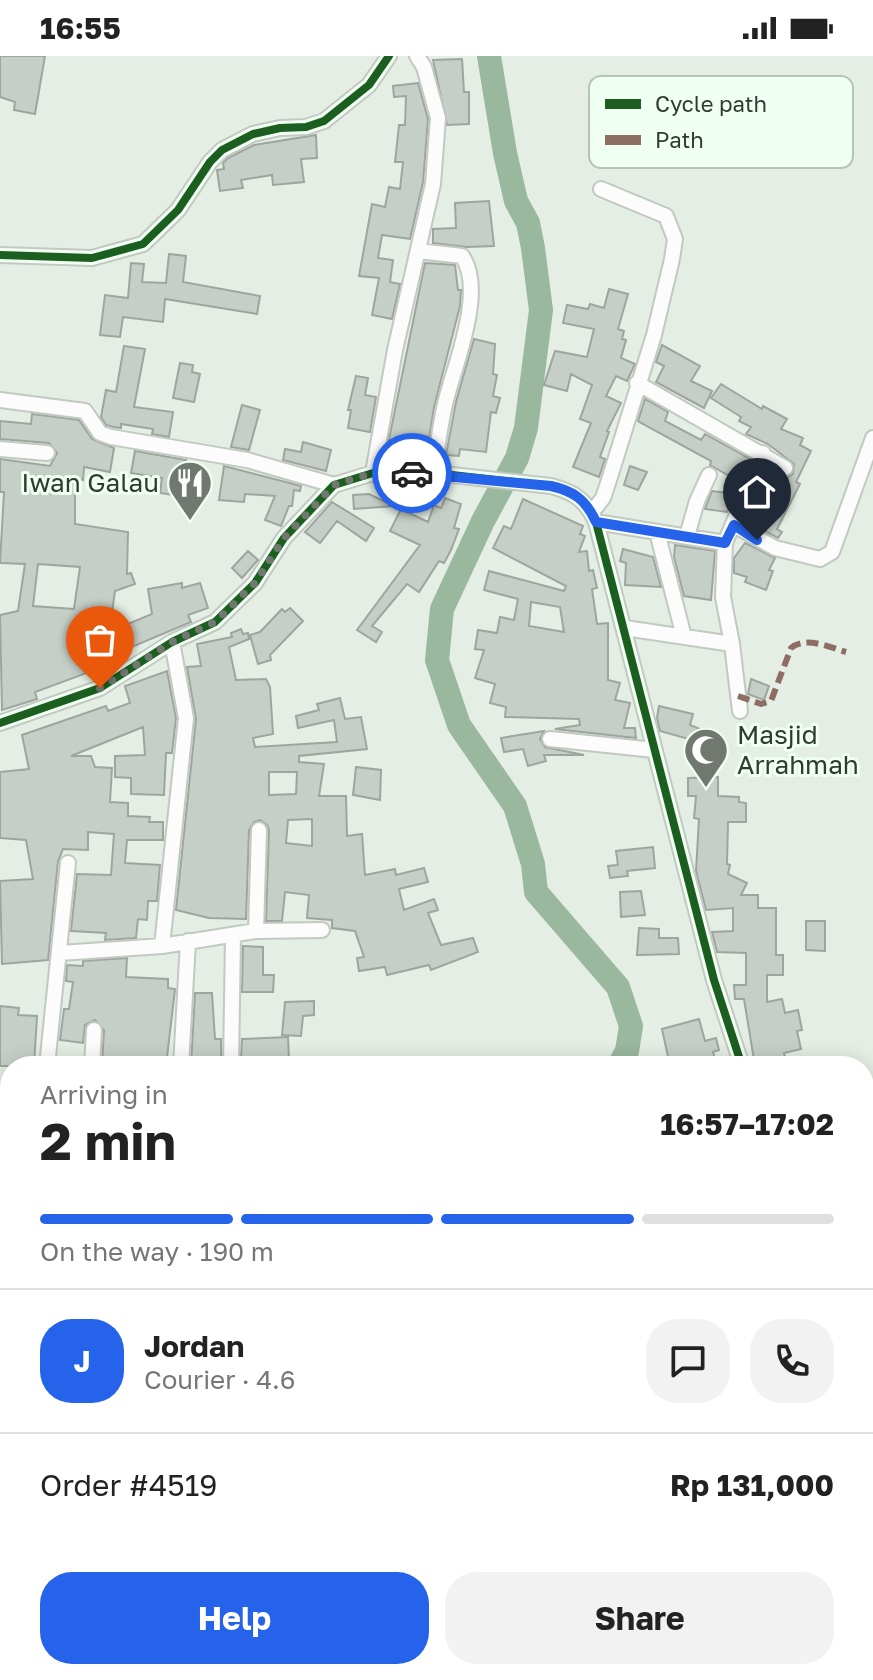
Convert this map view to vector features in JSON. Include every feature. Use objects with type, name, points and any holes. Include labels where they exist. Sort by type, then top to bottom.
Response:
[{"type":"street","points":[[0,255],[92,258],[143,244],[178,210],[222,150],[253,134],[280,128],[306,127],[324,121],[369,85],[389,56]]},
{"type":"street","points":[[373,473],[395,350],[433,184],[438,118],[424,67],[417,56]]},
{"type":"street","points":[[594,517],[610,477],[654,335],[675,239],[666,216],[601,189]]},
{"type":"street","points":[[418,251],[462,256],[468,273],[467,329],[446,400],[434,473]]},
{"type":"street","points":[[637,383],[785,468]]},
{"type":"street","points":[[0,400],[85,411],[100,433],[111,437],[247,460],[334,485]]},
{"type":"street","points":[[734,525],[775,548],[820,559],[826,556],[832,552],[873,438]]},
{"type":"street","points":[[0,449],[47,453]]},
{"type":"street","points":[[740,711],[723,597],[725,543],[763,453]]},
{"type":"street","points":[[0,723],[100,688],[172,642],[215,622],[255,583],[284,538],[334,485],[373,473],[434,473],[569,490],[583,500],[594,517],[714,980],[739,1056]]},
{"type":"street","points":[[687,536],[697,501],[709,475]]},
{"type":"street","points":[[594,517],[657,532],[725,543]]},
{"type":"street","points":[[657,532],[684,637]]},
{"type":"street","points":[[625,628],[732,644]]},
{"type":"street","points":[[162,946],[186,718],[172,642]]},
{"type":"street","points":[[550,739],[654,750]]},
{"type":"street","points":[[256,931],[259,830]]},
{"type":"street","points":[[48,1056],[68,863]]},
{"type":"street","points":[[60,953],[162,946],[256,931],[322,930]]},
{"type":"street","points":[[231,1056],[233,936]]},
{"type":"street","points":[[182,1056],[188,941]]},
{"type":"street","points":[[93,1056],[94,1030]]},
{"type":"building","points":[[0,56],[45,56],[35,114],[14,110],[15,102],[0,97]]},
{"type":"building","points":[[462,59],[464,92],[469,92],[469,124],[447,125],[433,60]]},
{"type":"building","points":[[418,83],[428,119],[423,182],[410,239],[382,235],[378,258],[393,260],[390,282],[400,284],[392,319],[372,315],[379,278],[359,276],[372,204],[385,207],[389,187],[400,189],[403,162],[395,162],[399,125],[405,125],[406,96],[394,97],[393,86]]},
{"type":"building","points":[[316,135],[317,158],[301,159],[304,182],[273,185],[272,175],[241,180],[243,188],[220,191],[217,170],[224,169],[223,163],[228,158],[254,145]]},
{"type":"building","points":[[489,201],[494,246],[433,243],[433,229],[456,228],[455,203]]},
{"type":"building","points":[[169,254],[186,256],[183,282],[260,296],[257,314],[165,299],[163,322],[123,317],[120,337],[100,335],[105,295],[128,298],[131,263],[144,264],[142,282],[166,283]]},
{"type":"building","points":[[425,263],[455,265],[458,290],[461,290],[460,306],[434,407],[426,457],[398,451],[397,456],[386,454]]},
{"type":"building","points":[[609,289],[628,294],[618,329],[624,331],[622,339],[626,340],[621,358],[635,364],[627,381],[616,376],[606,396],[621,403],[607,431],[600,457],[605,459],[599,477],[573,467],[591,423],[580,419],[592,385],[571,374],[567,391],[544,385],[555,351],[587,357],[594,329],[563,323],[567,305],[588,309],[590,304],[604,308]]},
{"type":"building","points":[[474,339],[495,344],[493,374],[497,375],[493,396],[500,398],[496,413],[491,412],[486,452],[460,449],[459,456],[446,455],[456,402]]},
{"type":"building","points":[[662,345],[700,366],[691,381],[712,391],[704,408],[656,382],[664,366],[656,362]]},
{"type":"building","points":[[124,346],[145,349],[134,407],[173,412],[169,437],[152,434],[153,429],[106,425],[101,417],[106,390],[116,392]]},
{"type":"building","points":[[180,363],[193,365],[192,372],[200,374],[194,402],[173,398]]},
{"type":"building","points":[[356,376],[368,378],[365,395],[376,397],[370,432],[348,428],[351,410],[348,410]]},
{"type":"building","points":[[721,384],[762,409],[763,406],[787,419],[781,429],[803,438],[800,445],[811,451],[796,482],[800,484],[777,529],[782,532],[778,538],[748,522],[760,498],[768,499],[762,495],[766,489],[760,486],[767,469],[786,478],[793,474],[794,464],[768,444],[746,434],[751,427],[711,398]]},
{"type":"building","points":[[645,399],[668,412],[665,421],[701,440],[705,434],[750,459],[740,482],[710,465],[711,461],[638,421]]},
{"type":"building","points":[[242,405],[260,410],[249,450],[231,447]]},
{"type":"building","points":[[32,414],[79,420],[92,439],[114,448],[110,472],[84,467],[83,480],[77,479],[75,495],[75,524],[128,532],[127,574],[131,573],[135,584],[115,591],[109,632],[152,614],[148,589],[182,583],[182,588],[200,583],[208,608],[188,615],[191,622],[122,651],[123,657],[102,653],[103,658],[89,660],[92,671],[35,692],[37,699],[2,710],[0,615],[18,611],[25,564],[0,563],[4,492],[0,492],[0,459],[50,466],[57,453],[49,443],[0,439],[0,421],[31,424]],"holes":[[[38,564],[80,567],[74,609],[33,606]]]},
{"type":"building","points":[[303,442],[331,450],[326,471],[283,460],[285,449],[301,452]]},
{"type":"building","points":[[135,451],[186,460],[180,496],[160,493],[162,478],[131,473]]},
{"type":"building","points":[[224,466],[301,486],[300,491],[294,490],[292,506],[289,506],[281,526],[265,520],[275,496],[245,494],[244,502],[219,500]]},
{"type":"building","points":[[630,466],[647,472],[638,490],[624,485]]},
{"type":"building","points":[[396,483],[426,483],[425,494],[396,493]]},
{"type":"building","points":[[712,491],[735,494],[727,512],[705,509]]},
{"type":"building","points":[[369,494],[394,506],[354,509],[353,495]]},
{"type":"building","points":[[445,498],[461,504],[454,528],[459,529],[451,550],[444,563],[439,561],[419,592],[407,584],[372,626],[382,632],[376,642],[357,630],[420,545],[390,531],[401,509],[428,522],[434,505],[441,508]]},
{"type":"building","points":[[523,499],[583,526],[580,534],[585,536],[579,552],[587,551],[589,571],[593,570],[597,588],[592,589],[597,624],[608,623],[608,680],[620,683],[615,700],[630,703],[624,728],[635,728],[636,738],[555,729],[580,725],[579,719],[505,717],[506,707],[490,703],[495,684],[475,678],[484,650],[475,649],[478,630],[497,633],[500,617],[514,620],[518,599],[484,590],[489,571],[564,591],[566,586],[493,548],[504,526],[511,529]],"holes":[[[531,602],[560,607],[564,632],[529,626]]]},
{"type":"building","points":[[332,502],[374,528],[366,541],[337,521],[320,543],[305,532]]},
{"type":"building","points":[[745,543],[775,558],[769,570],[773,571],[766,590],[745,582],[747,577],[734,573],[734,558]]},
{"type":"building","points":[[675,545],[715,551],[711,600],[684,596],[674,557]]},
{"type":"building","points":[[623,549],[653,557],[661,587],[625,585],[626,563],[620,561]]},
{"type":"building","points":[[248,551],[258,560],[242,578],[232,568]]},
{"type":"building","points":[[290,608],[303,621],[270,655],[271,660],[258,664],[250,635],[260,632],[282,609],[285,612]]},
{"type":"building","points":[[241,629],[243,634],[248,633],[249,639],[229,647],[236,680],[266,679],[270,687],[273,734],[253,738],[255,747],[337,742],[334,720],[298,728],[296,716],[319,710],[317,704],[340,698],[345,719],[361,717],[367,749],[299,756],[299,762],[324,764],[319,796],[346,796],[347,836],[362,834],[365,875],[395,869],[396,875],[424,868],[428,882],[399,889],[404,910],[434,899],[438,910],[428,913],[441,945],[473,938],[478,952],[431,970],[429,965],[387,975],[385,967],[359,971],[357,958],[364,957],[355,931],[332,928],[332,920],[307,918],[309,895],[285,892],[282,921],[266,921],[269,830],[260,820],[254,822],[249,830],[246,919],[209,918],[176,910],[196,719],[187,667],[201,666],[197,644],[232,637],[231,633]],"holes":[[[269,772],[297,772],[296,794],[269,795]],[[312,819],[312,846],[286,843],[288,820]]]},
{"type":"building","points":[[167,671],[176,718],[172,753],[166,753],[164,795],[131,794],[131,778],[115,777],[115,756],[145,755],[143,727],[71,756],[91,756],[95,767],[112,768],[110,802],[128,803],[128,816],[150,817],[149,822],[163,822],[163,840],[127,840],[125,863],[160,865],[157,901],[148,901],[147,920],[138,919],[136,938],[105,940],[106,933],[71,931],[77,874],[111,875],[114,834],[88,832],[88,850],[63,849],[58,861],[48,960],[2,964],[0,881],[33,879],[26,840],[0,838],[0,772],[29,769],[22,735],[106,706],[108,711],[130,703],[125,686]]},
{"type":"building","points":[[751,679],[769,686],[764,700],[748,694]]},
{"type":"building","points":[[659,706],[693,714],[690,725],[700,729],[696,741],[660,731],[657,718]]},
{"type":"building","points":[[544,731],[540,739],[545,747],[584,755],[544,755],[546,761],[528,766],[523,749],[504,752],[501,738]]},
{"type":"building","points":[[356,767],[381,770],[380,800],[353,795]]},
{"type":"building","points":[[718,777],[718,796],[739,797],[739,802],[746,803],[746,822],[728,822],[728,874],[747,883],[741,895],[758,895],[758,908],[776,908],[776,955],[783,955],[783,975],[767,975],[767,1002],[782,999],[785,1013],[798,1010],[802,1030],[797,1031],[801,1049],[784,1053],[785,1056],[753,1056],[744,999],[735,999],[734,985],[746,985],[746,953],[717,952],[712,932],[733,931],[733,908],[706,910],[696,871],[699,819],[694,818],[696,796],[688,796],[688,778]]},
{"type":"building","points":[[653,847],[655,868],[627,871],[628,876],[610,878],[608,866],[618,865],[616,851]]},
{"type":"building","points":[[641,891],[645,915],[621,917],[620,892]]},
{"type":"building","points":[[806,921],[825,921],[825,951],[806,950]]},
{"type":"building","points":[[639,928],[659,929],[659,938],[678,938],[679,954],[637,955]]},
{"type":"building","points":[[243,946],[263,947],[263,975],[274,975],[273,992],[242,992]]},
{"type":"building","points":[[127,958],[126,977],[168,979],[168,988],[175,989],[167,1056],[103,1056],[104,1030],[95,1020],[85,1025],[83,1043],[60,1040],[64,1009],[69,1009],[73,982],[66,981],[67,965],[83,966],[83,961]]},
{"type":"building","points":[[195,993],[212,993],[215,1039],[221,1039],[221,1056],[192,1056]]},
{"type":"building","points":[[314,1001],[314,1015],[303,1016],[301,1036],[282,1035],[285,1002]]},
{"type":"building","points":[[0,1006],[19,1008],[18,1015],[37,1016],[35,1056],[0,1056]]},
{"type":"building","points":[[699,1019],[705,1041],[716,1038],[719,1050],[713,1052],[714,1056],[668,1056],[662,1029]]},
{"type":"building","points":[[288,1037],[289,1056],[241,1056],[242,1039]]},
{"type":"waterway","points":[[489,56],[516,201],[528,223],[541,310],[526,428],[517,458],[483,521],[442,609],[437,660],[459,725],[515,806],[533,864],[536,892],[618,987],[631,1026],[624,1056]]},
{"type":"marked path","points":[[738,696],[761,704],[771,701],[791,648],[797,645],[818,644],[846,652]]},
{"type":"cycle path","points":[[0,255],[92,258],[143,244],[178,210],[210,162],[222,150],[253,134],[280,128],[306,127],[324,121],[369,85],[389,56]]},
{"type":"cycle path","points":[[0,723],[100,688],[172,642],[215,622],[255,583],[284,538],[334,485],[373,473],[434,473],[551,486],[566,491],[588,508],[596,522],[714,980],[739,1056]]},
{"type":"way so far","points":[[100,688],[172,642],[215,622],[255,583],[284,538],[334,485],[373,473],[412,473]]},
{"type":"place","name":"Iwan Galau","points":[[190,522]]},
{"type":"place","name":"Masjid Arrahmah","points":[[706,789]]},
{"type":"route","points":[[412,473],[551,486],[569,490],[583,500],[596,522],[725,543],[734,525],[757,540]]}]
